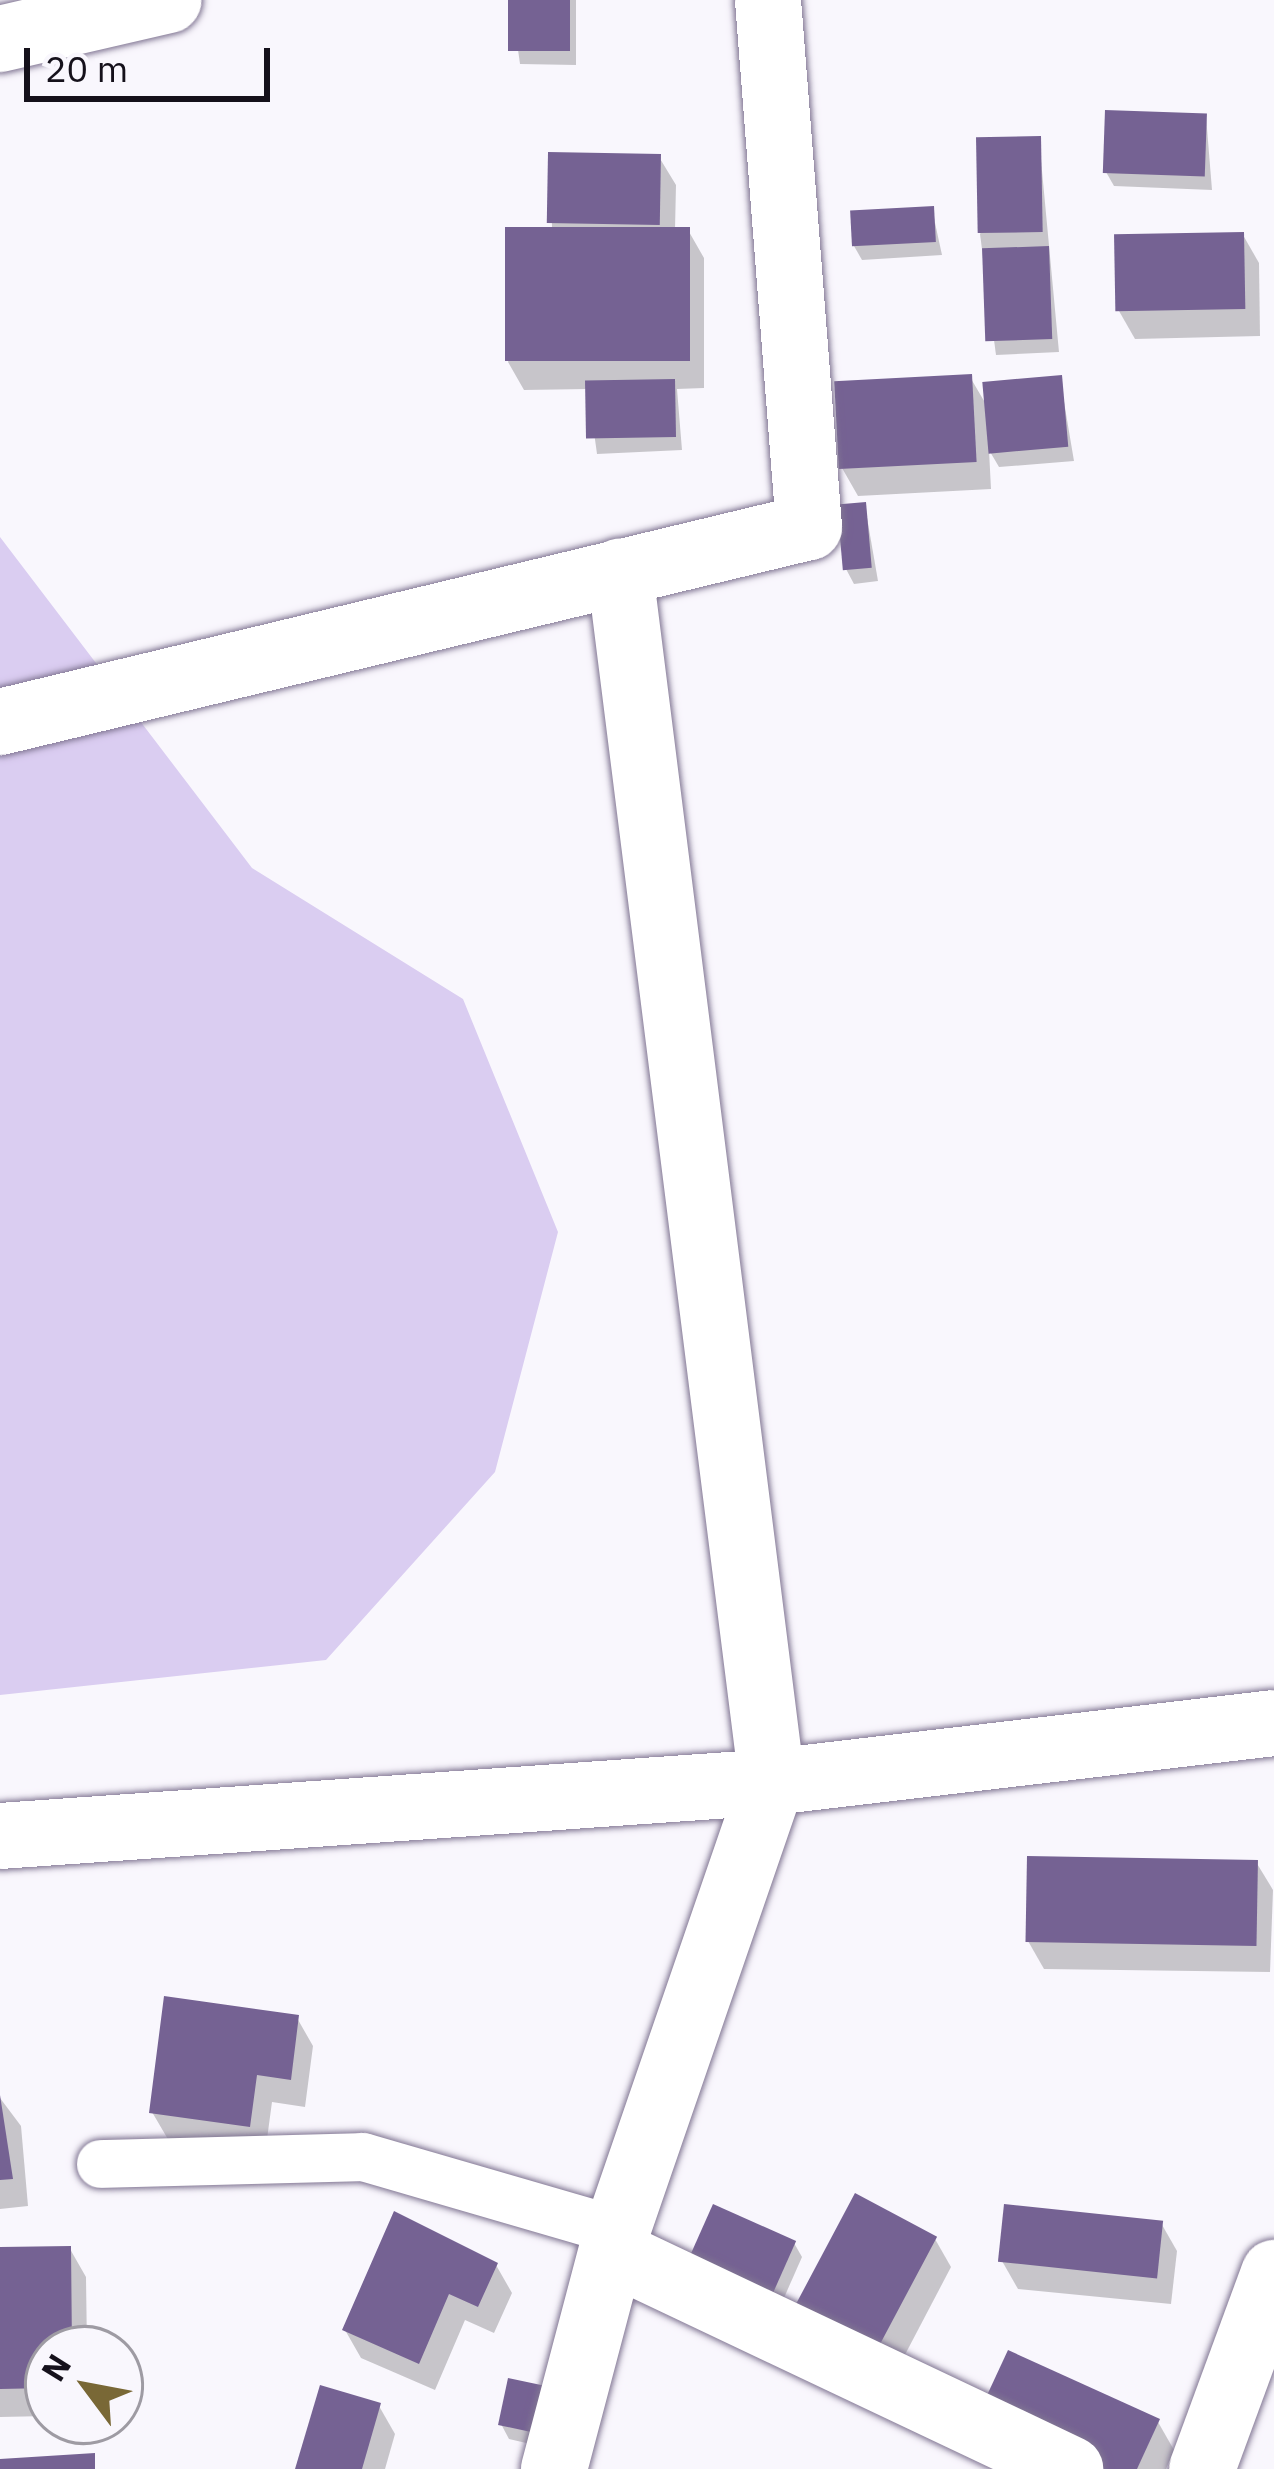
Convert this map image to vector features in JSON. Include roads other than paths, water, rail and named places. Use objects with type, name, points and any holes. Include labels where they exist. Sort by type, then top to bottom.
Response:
[{"type":"street","points":[[0,39],[169,0]]},
{"type":"street","points":[[0,722],[809,527],[768,0]]},
{"type":"street","points":[[554,2469],[615,2242],[772,1782],[620,572]]},
{"type":"street","points":[[0,1837],[772,1782],[1274,1724]]},
{"type":"street","points":[[615,2242],[1070,2469]]},
{"type":"street","points":[[1202,2469],[1274,2273]]},
{"type":"lane","points":[[101,2164],[363,2157],[615,2242]]}]
